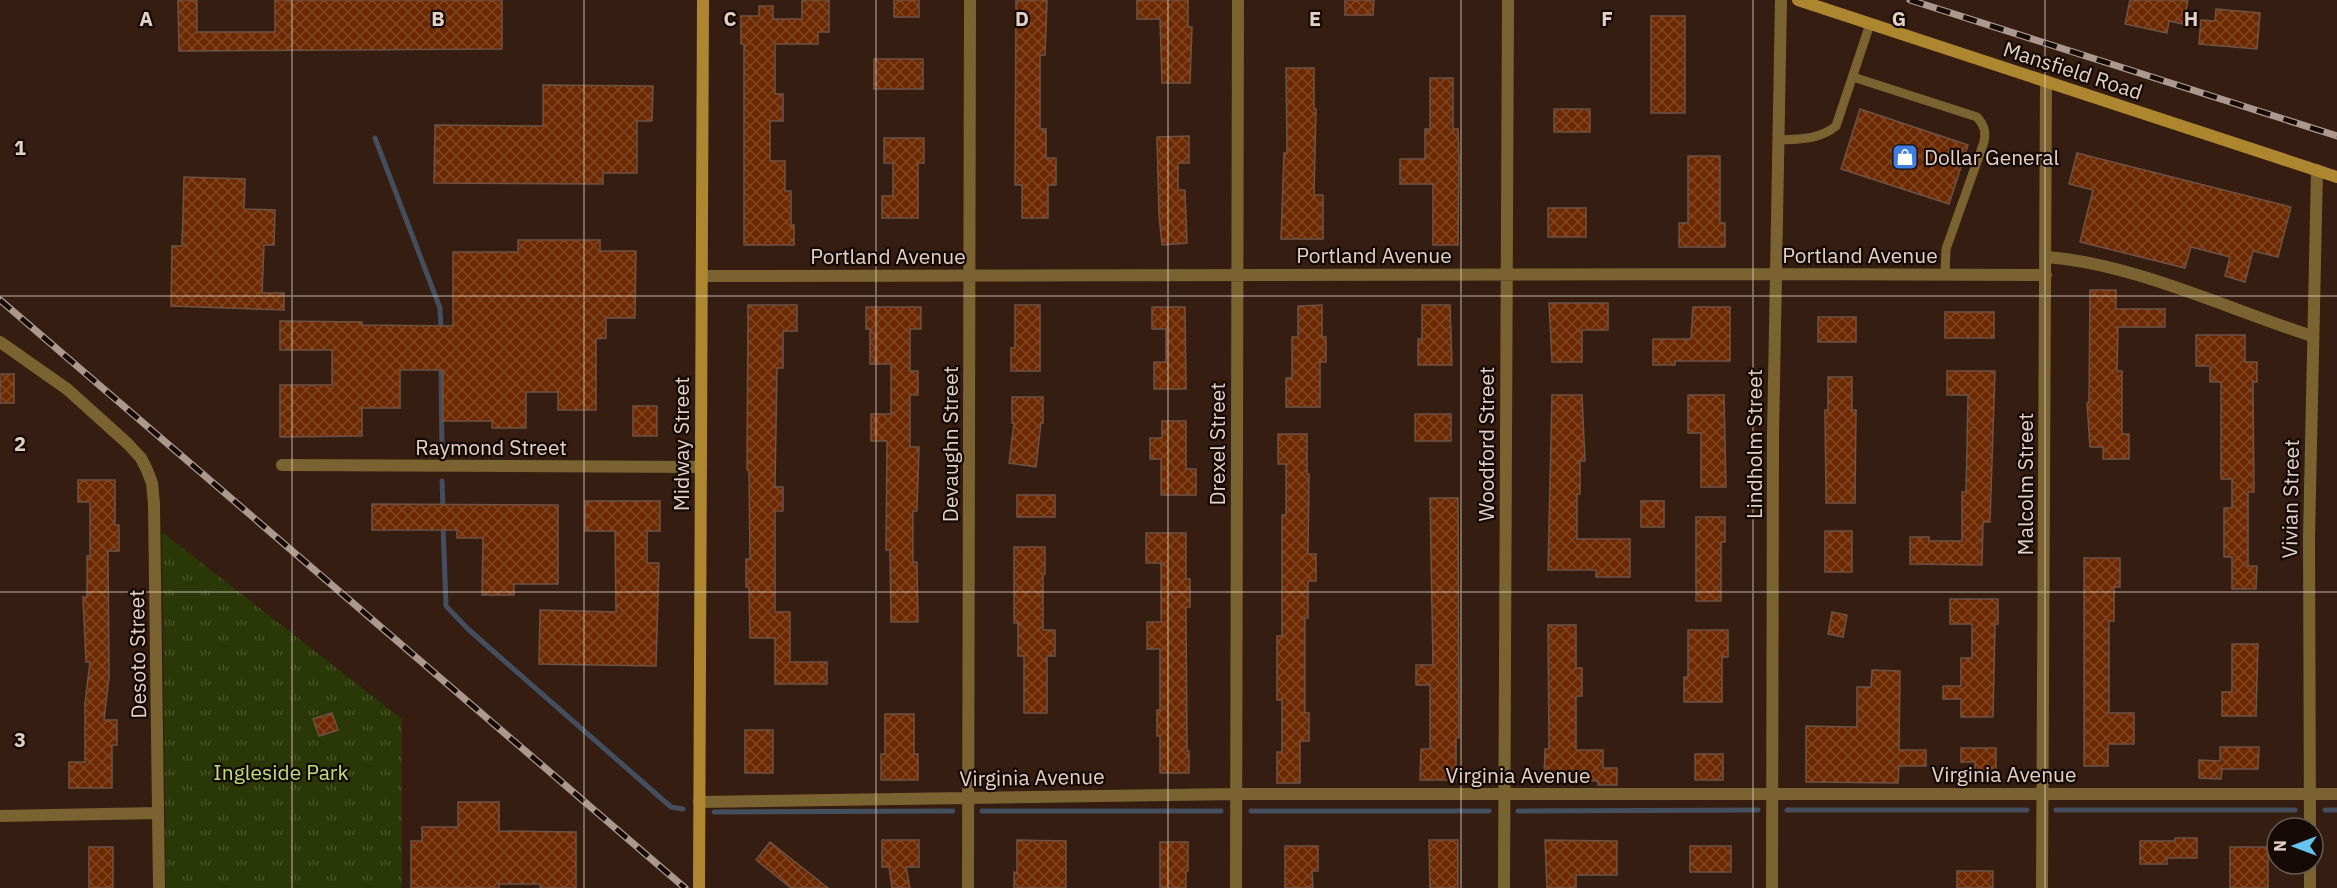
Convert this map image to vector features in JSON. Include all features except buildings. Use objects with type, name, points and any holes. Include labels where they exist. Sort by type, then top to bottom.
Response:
[{"type":"street","name":"Midway Street","points":[[699,888],[703,0]]},
{"type":"street","name":"Devaughn Street","points":[[968,888],[970,0]]},
{"type":"street","name":"Drexel Street","points":[[1236,888],[1239,0]]},
{"type":"street","name":"Woodford Street","points":[[1504,888],[1508,0]]},
{"type":"street","name":"Lindholm Street","points":[[1772,888],[1775,274],[1781,0]]},
{"type":"street","name":"Mansfield Road","points":[[1798,0],[2337,177]]},
{"type":"street","name":"Malcolm Street","points":[[2042,888],[2046,81]]},
{"type":"street","name":"Vivian Street","points":[[2310,816],[2309,537],[2317,170]]},
{"type":"street","points":[[2046,257],[2094,264],[2152,281],[2312,336]]},
{"type":"street","name":"Portland Avenue","points":[[702,276],[1507,274],[2046,276]]},
{"type":"street","name":"Desoto Street","points":[[0,342],[67,389],[116,433],[141,458],[152,483],[159,888]]},
{"type":"street","name":"Raymond Street","points":[[282,465],[701,467]]},
{"type":"street","name":"Virginia Avenue","points":[[699,802],[1236,794],[2337,794]]},
{"type":"street","points":[[0,816],[158,813]]},
{"type":"lane","points":[[1778,140],[1815,138],[1828,133],[1836,126],[1870,24]]},
{"type":"lane","points":[[1853,77],[1977,117],[1983,124],[1984,142],[1946,249],[1945,275]]},
{"type":"green space","name":"Ingleside Park","points":[[162,532],[402,719],[402,888],[166,888]]},
{"type":"waterway","points":[[375,138],[440,308],[441,331]]},
{"type":"waterway","points":[[441,364],[442,452]]},
{"type":"waterway","points":[[442,481],[443,510]]},
{"type":"waterway","points":[[443,525],[446,606],[468,629],[671,807],[683,809]]},
{"type":"waterway","points":[[1518,811],[1758,810]]},
{"type":"waterway","points":[[1787,810],[2027,810]]},
{"type":"waterway","points":[[2056,810],[2295,810]]},
{"type":"waterway","points":[[2325,810],[2337,810]]},
{"type":"waterway","points":[[714,812],[953,811]]},
{"type":"waterway","points":[[982,811],[1221,811]]},
{"type":"waterway","points":[[1251,811],[1489,811]]},
{"type":"railway","points":[[1910,0],[2337,136]]},
{"type":"railway","points":[[0,300],[685,888]]},
{"type":"place","name":"Dollar General","points":[[1905,157]]}]
